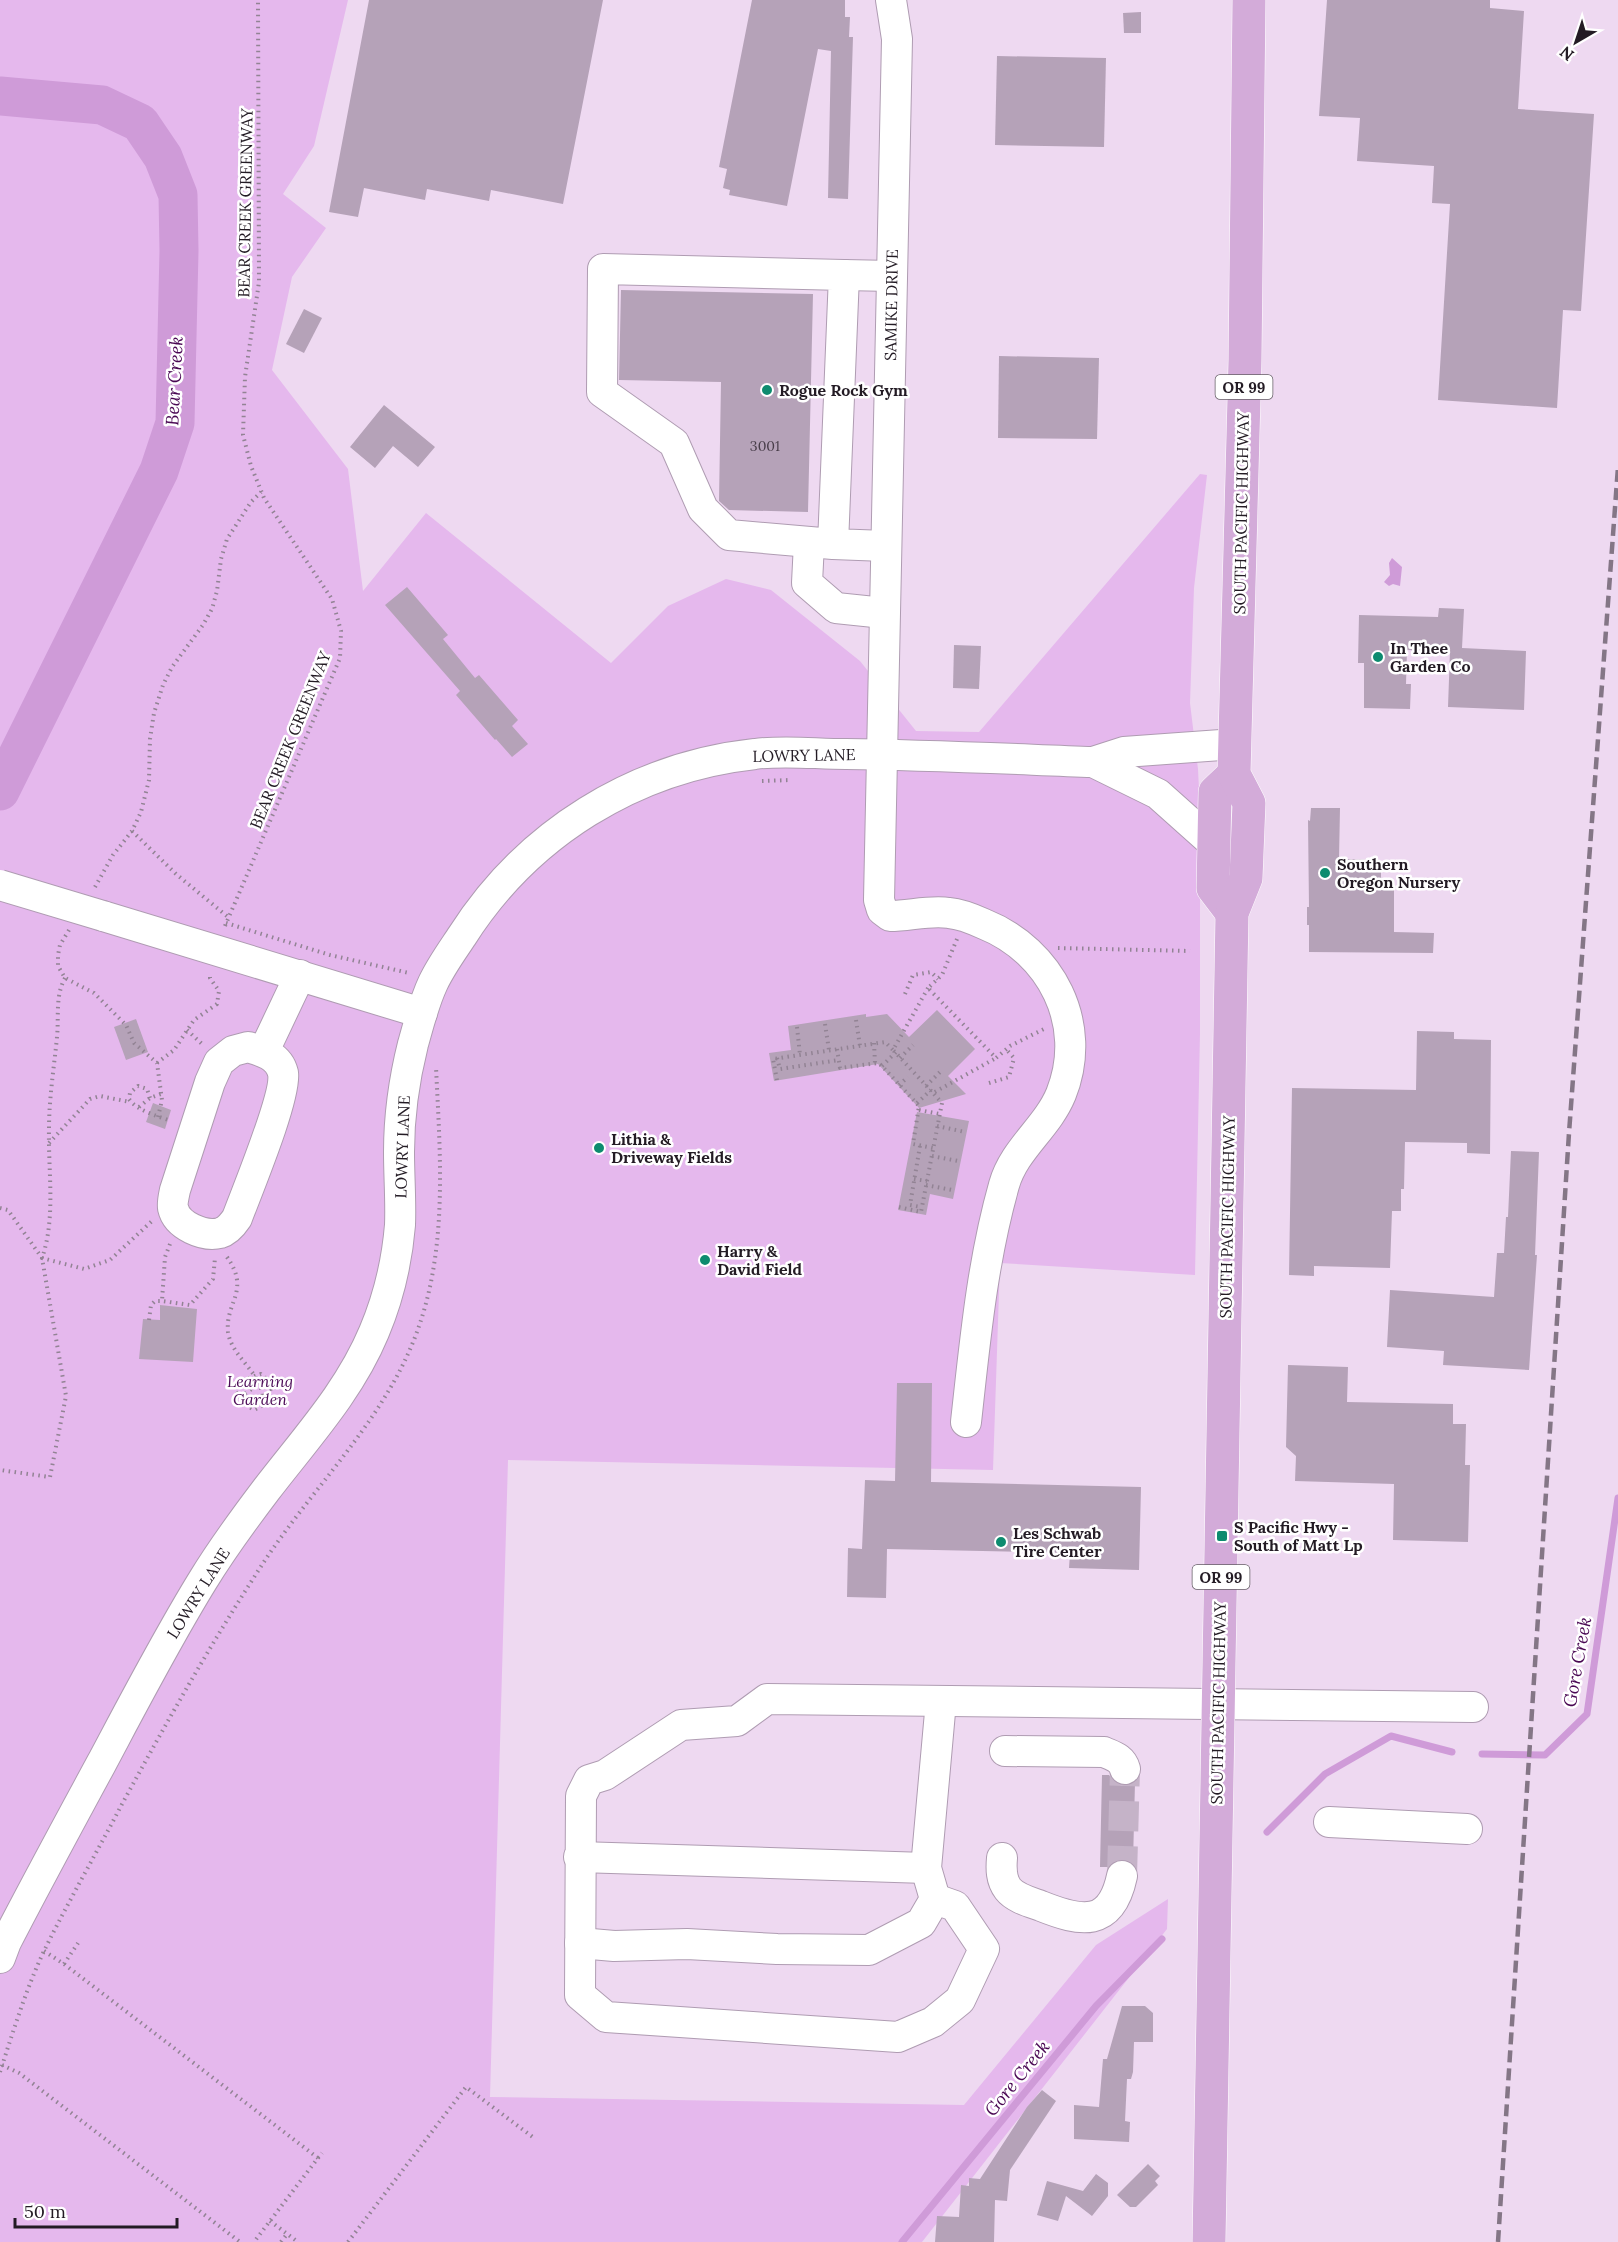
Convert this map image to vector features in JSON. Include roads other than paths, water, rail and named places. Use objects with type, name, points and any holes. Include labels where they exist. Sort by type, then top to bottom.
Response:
[{"type":"main road","name":"SOUTH PACIFIC HIGHWAY","points":[[1209,2242],[1232,913],[1246,878],[1249,803],[1235,759],[1250,0]]},
{"type":"main road","points":[[1232,913],[1213,888],[1215,792],[1235,759]]},
{"type":"street","name":"SAMIKE DRIVE","points":[[891,0],[897,39],[879,900],[882,910],[891,916],[949,912],[998,929],[1016,940],[1049,976],[1062,999],[1070,1027],[1069,1067],[1062,1091],[1050,1116],[1018,1154],[1004,1184],[981,1287],[966,1422]]},
{"type":"street","points":[[885,546],[821,544],[729,535],[703,509],[674,443],[602,392],[603,269],[892,276]]},
{"type":"street","points":[[844,275],[821,544],[807,583],[836,608],[884,614]]},
{"type":"street","name":"LOWRY LANE","points":[[0,1958],[6,1942],[174,1628],[205,1577],[263,1493],[346,1387],[376,1329],[387,1298],[399,1230],[401,1108],[405,1080],[422,1013],[436,978],[487,898],[537,848],[577,817],[630,788],[716,759],[760,753],[881,754],[1093,762],[1124,752],[1235,759]]},
{"type":"street","name":"LOWRY LANE","points":[[1093,762],[1158,794],[1214,844]]},
{"type":"street","points":[[0,885],[422,1013]]},
{"type":"street","points":[[264,1051],[300,975]]},
{"type":"street","points":[[248,1047],[264,1051],[278,1061],[283,1073],[280,1098],[237,1218],[234,1224],[217,1240],[197,1230],[176,1214],[175,1190],[210,1082],[219,1062],[233,1051],[248,1047]]},
{"type":"street","points":[[935,1899],[955,1906],[984,1949],[960,2000],[933,2022],[898,2037],[606,2017],[580,1995],[581,1796],[589,1780],[605,1775],[681,1725],[737,1720],[767,1699],[1473,1707]]},
{"type":"street","points":[[580,1943],[614,1946],[687,1944],[777,1949],[869,1950],[921,1923],[935,1899],[926,1868],[941,1701]]},
{"type":"street","points":[[1005,1751],[1104,1752],[1115,1756],[1123,1763],[1125,1769]]},
{"type":"street","points":[[1329,1822],[1467,1829]]},
{"type":"street","points":[[579,1857],[926,1868]]},
{"type":"street","points":[[1002,1858],[1003,1881],[1010,1892],[1050,1909],[1085,1918],[1096,1916],[1106,1910],[1119,1891],[1122,1876]]},
{"type":"waterway","name":"Bear Creek","points":[[0,96],[102,105],[140,123],[163,157],[178,195],[179,251],[175,423],[159,471],[0,791]]},
{"type":"waterway","name":"Gore Creek","points":[[1482,1754],[1545,1755],[1587,1714],[1618,1498]]},
{"type":"waterway","name":"Gore Creek","points":[[1267,1832],[1325,1774],[1391,1736],[1452,1752]]},
{"type":"waterway","name":"Gore Creek","points":[[902,2242],[1096,2006],[1162,1939]]},
{"type":"tunnel","points":[[1122,1876],[1125,1769]]},
{"type":"railway","points":[[1498,2242],[1569,1133],[1618,467]]},
{"type":"place","name":"Rogue Rock Gym","points":[[767,390]]},
{"type":"place","name":"In Thee Garden Co","points":[[1378,657]]},
{"type":"place","name":"Southern Oregon Nursery","points":[[1325,873]]},
{"type":"place","name":"Lithia & Driveway Fields","points":[[599,1148]]},
{"type":"place","name":"Harry & David Field","points":[[705,1260]]},
{"type":"place","name":"S Pacific Hwy - South of Matt Lp","points":[[1222,1536]]},
{"type":"place","name":"Les Schwab Tire Center","points":[[1001,1542]]},
{"type":"park label","name":"Learning Garden","points":[[260,1390]]}]
